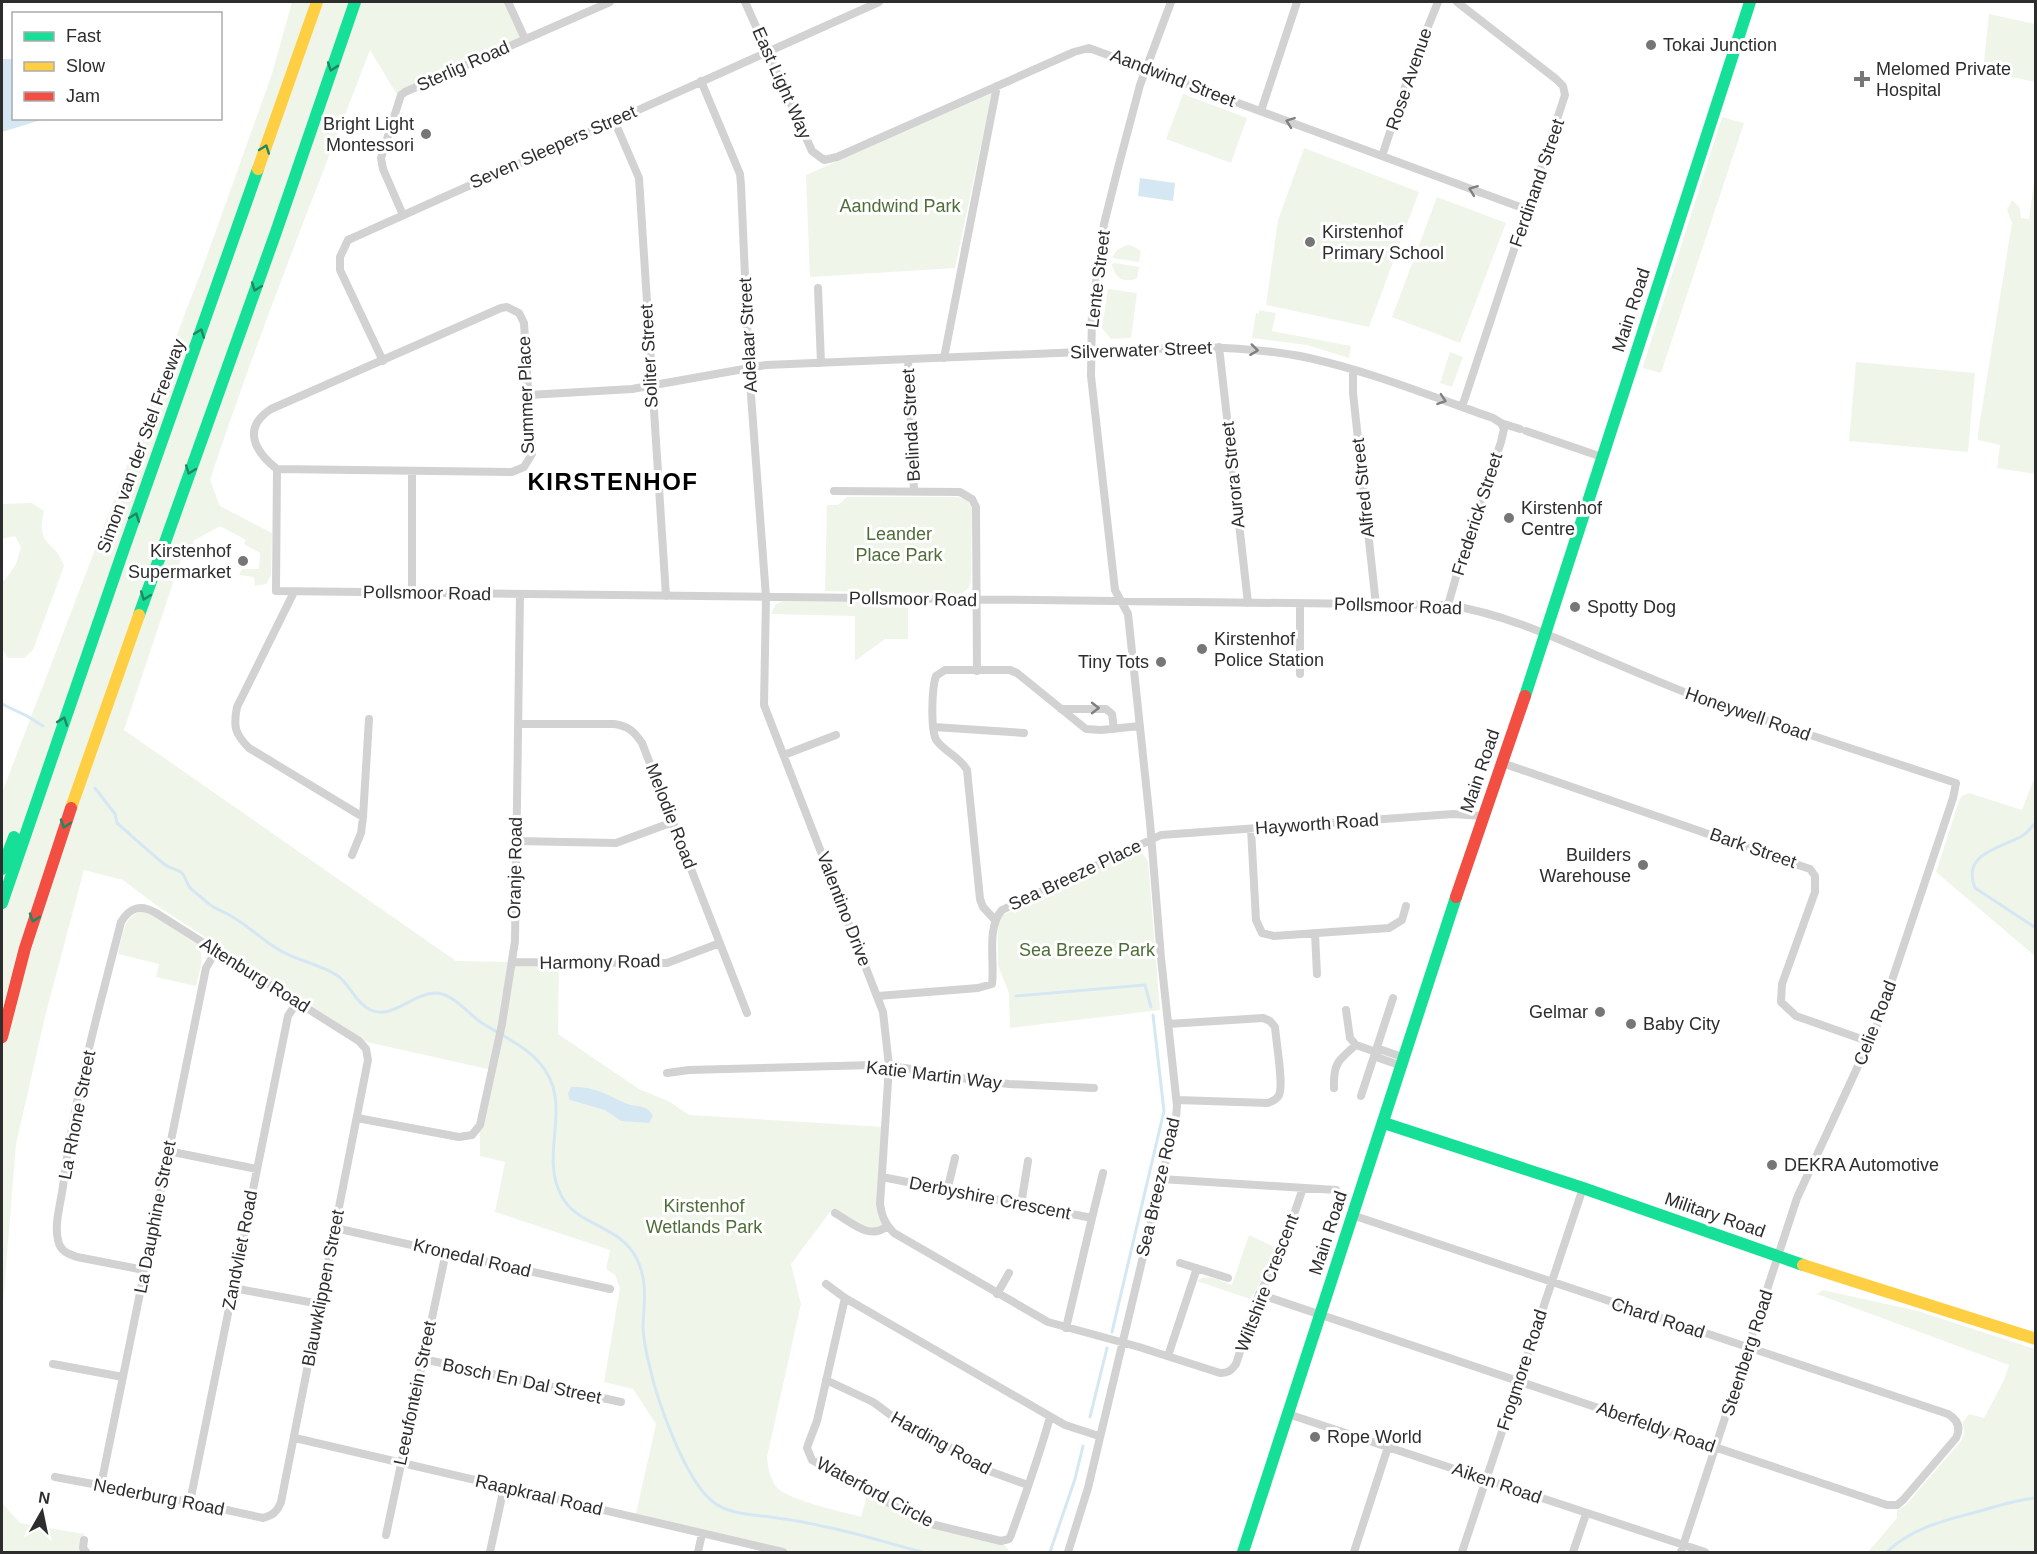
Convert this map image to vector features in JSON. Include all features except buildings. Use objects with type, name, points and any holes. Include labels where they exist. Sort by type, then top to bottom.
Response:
[{"type":"main road","name":"Simon van der Stel Freeway","points":[[2,903],[44,776],[317,2]]},
{"type":"main road","points":[[2,1037],[25,948],[123,657],[276,232],[355,2]]},
{"type":"main road","points":[[1741,27],[1742,2]]},
{"type":"main road","name":"Main Road","points":[[1243,1552],[1750,2]]},
{"type":"main road","points":[[2,869],[32,794],[44,776]]},
{"type":"main road","name":"Military Road","points":[[1384,1123],[1583,1188],[1779,1257],[2036,1339]]},
{"type":"street","points":[[508,2],[525,39]]},
{"type":"street","name":"Sterlig Road","points":[[403,215],[383,170],[381,158],[401,95],[610,2]]},
{"type":"street","name":"East Light Way","points":[[745,2],[812,151],[824,160]]},
{"type":"street","name":"Seven Sleepers Street","points":[[383,361],[339,265],[348,240],[875,2]]},
{"type":"street","name":"Lente Street","points":[[1120,601],[1115,590],[1092,376],[1092,311],[1104,224],[1119,161],[1146,68],[1171,2]]},
{"type":"street","points":[[1261,111],[1297,2]]},
{"type":"street","name":"Rose Avenue","points":[[1382,156],[1412,66],[1438,2]]},
{"type":"street","name":"Ferdinand Street","points":[[1457,2],[1556,78],[1564,90],[1564,102],[1462,407]]},
{"type":"street","name":"Aandwind Street","points":[[824,160],[837,158],[1081,49],[1097,50],[1528,210]]},
{"type":"street","name":"Adelaar Street","points":[[701,81],[740,174],[749,368],[766,597]]},
{"type":"street","points":[[944,358],[997,86]]},
{"type":"street","name":"Soliter Street","points":[[614,120],[639,178],[666,596]]},
{"type":"street","points":[[818,288],[821,363]]},
{"type":"street","name":"Summer Place","points":[[501,308],[519,313],[524,323],[531,459],[525,467],[512,472],[277,469],[259,451],[254,438],[254,428],[261,415],[383,361],[501,308]]},
{"type":"street","name":"Silverwater Street","points":[[528,395],[651,386],[766,366],[1219,347],[1284,353],[1353,370],[1602,457]]},
{"type":"street","name":"Aurora Street","points":[[1219,347],[1248,603]]},
{"type":"street","name":"Belinda Street","points":[[909,359],[914,491]]},
{"type":"street","name":"Alfred Street","points":[[1353,370],[1353,393],[1376,604]]},
{"type":"street","name":"Frederick Street","points":[[1448,605],[1501,442],[1504,429],[1501,423]]},
{"type":"street","name":"Pollsmoor Road","points":[[277,469],[276,591],[1448,605],[1484,612],[1545,633]]},
{"type":"street","points":[[412,471],[412,593]]},
{"type":"street","points":[[834,491],[960,492],[967,494],[974,502],[977,671]]},
{"type":"street","points":[[294,592],[237,707],[235,727],[238,738],[249,748],[363,817]]},
{"type":"street","name":"Oranje Road","points":[[357,1118],[459,1137],[472,1135],[480,1125],[501,1027],[515,940],[520,594]]},
{"type":"street","name":"Valentino Drive","points":[[766,597],[764,705],[883,1012],[889,1066],[880,1204],[887,1226]]},
{"type":"street","name":"Sea Breeze Road","points":[[1068,1552],[1088,1488],[1176,1118],[1177,1100],[1128,614],[1120,601]]},
{"type":"street","points":[[1300,604],[1300,674]]},
{"type":"street","name":"Honeywell Road","points":[[1545,633],[1710,702],[1956,783]]},
{"type":"street","points":[[995,920],[983,908],[980,899],[967,770],[962,762],[936,741],[933,686],[936,676],[945,670],[1014,671],[1086,729],[1140,726]]},
{"type":"street","points":[[1061,709],[1106,709],[1112,714],[1114,729]]},
{"type":"street","points":[[352,855],[361,832],[363,817],[369,719]]},
{"type":"street","name":"Melodie Road","points":[[518,724],[614,724],[629,728],[642,743],[747,1013]]},
{"type":"street","points":[[934,728],[1024,733]]},
{"type":"street","points":[[784,755],[836,735]]},
{"type":"street","name":"Bark Street","points":[[1502,763],[1810,869],[1815,876],[1815,892],[1782,984],[1782,1002],[1796,1016],[1870,1042]]},
{"type":"street","name":"Celie Road","points":[[1779,1257],[1797,1198],[1877,1025],[1953,798],[1956,783]]},
{"type":"street","name":"Hayworth Road","points":[[1152,839],[1161,834],[1453,814],[1483,816]]},
{"type":"street","points":[[516,842],[616,843],[673,822]]},
{"type":"street","points":[[1251,829],[1258,927],[1262,933],[1272,936],[1389,928],[1401,920],[1406,906]]},
{"type":"street","name":"Sea Breeze Place","points":[[878,996],[978,988],[992,984],[995,920],[1002,910],[1152,839]]},
{"type":"street","name":"Altenburg Road","points":[[140,907],[148,909],[216,951],[359,1041],[366,1049]]},
{"type":"street","name":"La Rhone Street","points":[[140,907],[132,909],[121,922],[87,1056],[68,1141],[58,1232],[61,1248],[67,1254],[144,1270]]},
{"type":"street","points":[[1315,934],[1317,974]]},
{"type":"street","name":"Harmony Road","points":[[513,962],[667,963],[720,943]]},
{"type":"street","name":"La Dauphine Street","points":[[101,1485],[206,968],[216,951]]},
{"type":"street","points":[[1361,1096],[1393,998]]},
{"type":"street","name":"Zandvliet Road","points":[[190,1502],[288,1016],[297,1002]]},
{"type":"street","points":[[1346,1010],[1350,1038],[1356,1045],[1376,1052],[1379,1058],[1403,1062]]},
{"type":"street","points":[[1168,1024],[1258,1018],[1266,1019],[1275,1027],[1281,1086],[1278,1098],[1268,1103],[1177,1100]]},
{"type":"street","points":[[1334,1088],[1334,1074],[1339,1058],[1356,1045]]},
{"type":"street","name":"Blauwklippen Street","points":[[263,1518],[272,1516],[281,1502],[368,1060],[366,1049]]},
{"type":"street","name":"Katie Martin Way","points":[[667,1073],[688,1070],[889,1066],[997,1083],[1094,1088]]},
{"type":"street","points":[[168,1151],[257,1169]]},
{"type":"street","points":[[947,1191],[955,1158]]},
{"type":"street","points":[[1021,1205],[1028,1161]]},
{"type":"street","points":[[1092,1218],[1103,1173]]},
{"type":"street","name":"Derbyshire Crescent","points":[[882,1178],[1092,1218],[1066,1328]]},
{"type":"street","points":[[1161,1179],[1336,1190]]},
{"type":"street","name":"Wiltshire Crescent","points":[[1122,1343],[1220,1373],[1229,1372],[1236,1364],[1259,1294],[1278,1261],[1303,1188]]},
{"type":"street","name":"Frogmore Road","points":[[1462,1552],[1583,1188]]},
{"type":"street","points":[[835,1213],[869,1232],[876,1233],[887,1226],[894,1233],[1048,1322],[1122,1343]]},
{"type":"street","name":"Chard Road","points":[[1352,1215],[1948,1414],[1953,1417],[1958,1427]]},
{"type":"street","name":"Kronedal Road","points":[[335,1228],[610,1289]]},
{"type":"street","name":"Leeufontein Street","points":[[386,1535],[446,1252]]},
{"type":"street","name":"Steenberg Road","points":[[1682,1549],[1779,1257]]},
{"type":"street","points":[[1180,1263],[1228,1278]]},
{"type":"street","points":[[1168,1356],[1197,1268]]},
{"type":"street","points":[[997,1294],[1009,1273]]},
{"type":"street","points":[[826,1284],[845,1298],[1050,1417],[1065,1425],[1099,1436]]},
{"type":"street","points":[[233,1288],[320,1304]]},
{"type":"street","name":"Aberfeldy Road","points":[[1259,1294],[1887,1505],[1894,1505],[1903,1500],[1956,1438],[1959,1433],[1958,1427]]},
{"type":"street","name":"Waterford Circle","points":[[845,1298],[817,1421],[807,1448],[812,1460],[923,1522],[1001,1541],[1011,1535],[1037,1464],[1050,1417]]},
{"type":"street","name":"Bosch En Dal Street","points":[[423,1359],[621,1402]]},
{"type":"street","points":[[53,1364],[123,1377]]},
{"type":"street","name":"Harding Road","points":[[826,1380],[873,1402],[903,1424],[989,1470],[1028,1485]]},
{"type":"street","name":"Aiken Road","points":[[1288,1414],[1486,1479],[1682,1549],[1705,1552]]},
{"type":"street","name":"Raapkraal Road","points":[[295,1438],[783,1552]]},
{"type":"street","points":[[1354,1552],[1388,1447]]},
{"type":"street","name":"Nederburg Road","points":[[55,1477],[263,1518]]},
{"type":"street","points":[[489,1552],[504,1487]]},
{"type":"street","points":[[1573,1552],[1586,1514]]},
{"type":"street","points":[[698,1552],[702,1534]]},
{"type":"street","points":[[84,1540],[83,1548],[86,1552]]},
{"type":"green space","name":"Kirstenhof Wetlands Park","points":[[292,2],[508,2],[525,39],[401,95],[396,93],[370,50],[267,318],[210,480],[220,506],[272,533],[271,575],[266,584],[255,586],[254,577],[239,575],[242,569],[259,569],[260,553],[244,544],[246,540],[220,526],[193,541],[197,549],[193,558],[183,553],[124,730],[456,961],[559,963],[558,1034],[639,1089],[670,1102],[689,1115],[886,1127],[880,1204],[887,1226],[876,1233],[830,1212],[791,1264],[801,1304],[767,1457],[769,1471],[772,1480],[781,1491],[808,1502],[861,1517],[868,1492],[923,1522],[1001,1541],[1010,1552],[784,1552],[635,1518],[656,1424],[633,1389],[604,1382],[620,1288],[615,1275],[606,1269],[610,1250],[495,1212],[505,1162],[480,1156],[480,1125],[492,1070],[367,1042],[156,905],[123,880],[84,870],[46,1013],[16,1144],[2,1317],[2,793],[204,264],[272,74]]},
{"type":"green space","points":[[1989,14],[2035,24],[2035,82],[1983,71]]},
{"type":"green space","name":"Aandwind Park","points":[[992,93],[955,268],[810,277],[806,175]]},
{"type":"green space","points":[[1183,94],[1247,118],[1231,163],[1166,139]]},
{"type":"green space","points":[[1722,117],[1744,123],[1661,373],[1643,368],[1643,366]]},
{"type":"green space","points":[[1304,148],[1419,192],[1369,327],[1266,305],[1278,220]]},
{"type":"green space","points":[[2035,175],[2035,474],[1997,468],[2000,445],[1978,440],[1978,433],[2012,223],[2007,210],[2012,200],[2020,208],[2021,218],[2029,219]]},
{"type":"green space","points":[[1437,197],[1506,223],[1460,343],[1392,317]]},
{"type":"green space","points":[[1127,245],[1141,251],[1139,262],[1112,258],[1117,250]]},
{"type":"green space","points":[[1112,264],[1139,267],[1137,278],[1124,280],[1118,276],[1113,269]]},
{"type":"green space","points":[[1108,289],[1137,293],[1131,338],[1111,339],[1102,328]]},
{"type":"green space","points":[[1259,310],[1276,313],[1272,331],[1351,346],[1349,358],[1307,345],[1252,338],[1256,313],[1259,314]]},
{"type":"green space","points":[[1450,352],[1463,357],[1452,387],[1440,383]]},
{"type":"green space","points":[[1856,362],[1975,373],[1968,452],[1849,441]]},
{"type":"green space","name":"Leander Place Park","points":[[847,497],[958,497],[967,500],[972,509],[969,588],[961,594],[825,591],[827,505],[838,505]]},
{"type":"green space","points":[[32,503],[44,511],[42,531],[44,537],[56,551],[64,566],[33,650],[24,658],[8,658],[2,649],[2,581],[16,564],[21,547],[15,536],[2,539],[2,504]]},
{"type":"green space","points":[[783,601],[908,602],[908,639],[885,639],[855,661],[855,616],[771,614],[775,605]]},
{"type":"green space","points":[[2035,776],[2035,956],[1936,872],[1962,796],[1969,793],[2022,810]]},
{"type":"green space","name":"Sea Breeze Park","points":[[1132,852],[1141,852],[1148,861],[1160,1010],[1010,1028],[1009,993],[998,966],[998,924],[1003,915]]},
{"type":"green space","points":[[139,912],[147,912],[197,944],[201,959],[196,986],[156,977],[159,964],[118,954],[126,924]]},
{"type":"green space","points":[[1249,1235],[1277,1248],[1272,1263],[1250,1299],[1197,1281],[1210,1277],[1232,1285]]},
{"type":"green space","points":[[1823,1290],[1918,1311],[2035,1349],[2035,1552],[1868,1552],[1897,1518],[1897,1510],[1905,1506],[1961,1441],[1964,1433],[1963,1422],[1969,1414],[1984,1418],[2004,1380],[2009,1365],[1817,1294]]},
{"type":"green space","points":[[2,1503],[20,1523],[84,1534],[83,1548],[86,1552],[2,1552]]},
{"type":"water","points":[[2,59],[12,59],[12,120],[41,120],[2,132]]},
{"type":"water","points":[[1140,178],[1175,183],[1173,201],[1138,196]]},
{"type":"water","points":[[571,1087],[599,1091],[629,1104],[644,1107],[653,1116],[649,1123],[621,1121],[605,1110],[570,1100],[568,1094]]},
{"type":"waterway","points":[[2,704],[43,726]]},
{"type":"waterway","points":[[95,788],[115,814],[117,823],[164,864],[181,872],[190,888],[209,904],[236,919],[283,952],[338,976],[367,1008],[376,1012],[384,1012],[427,994],[443,994],[482,1023],[519,1045],[538,1061],[549,1077],[555,1094],[553,1163],[555,1180],[569,1207],[620,1239],[637,1259],[644,1284],[644,1342],[659,1400],[692,1476],[712,1501],[719,1506],[743,1514],[814,1524],[922,1552]]},
{"type":"waterway","points":[[2036,822],[2024,835],[1985,853],[1973,867],[1972,876],[1975,888],[2036,928]]},
{"type":"waterway","points":[[1016,996],[1145,985],[1151,1007]]},
{"type":"waterway","points":[[1112,1332],[1164,1111],[1153,1015]]},
{"type":"waterway","points":[[1090,1417],[1107,1348]]},
{"type":"waterway","points":[[1050,1552],[1075,1479],[1083,1446]]},
{"type":"waterway","points":[[1887,1552],[1907,1536],[1930,1526],[2008,1503],[2036,1498]]},
{"type":"traffic: fast","points":[[139,615],[276,232],[355,2]]},
{"type":"traffic: fast","points":[[1525,696],[1750,2]]},
{"type":"traffic: fast","points":[[2,903],[258,169]]},
{"type":"traffic: fast","points":[[2,869],[14,837]]},
{"type":"traffic: fast","points":[[1243,1552],[1456,897]]},
{"type":"traffic: fast","points":[[1384,1123],[1583,1188],[1803,1265]]},
{"type":"traffic: slow","points":[[258,169],[317,2]]},
{"type":"traffic: slow","points":[[71,808],[139,615]]},
{"type":"traffic: slow","points":[[1803,1265],[2036,1339]]},
{"type":"traffic: jam","points":[[1456,897],[1525,696]]},
{"type":"traffic: jam","points":[[2,1037],[25,948],[71,808]]},
{"type":"place","name":"Tokai Junction","points":[[1651,45]]},
{"type":"place","name":"Melomed Private Hospital","points":[[1862,79]]},
{"type":"place","name":"Bright Light Montessori","points":[[426,134]]},
{"type":"place","name":"Kirstenhof Primary School","points":[[1310,242]]},
{"type":"place","name":"Kirstenhof Centre","points":[[1509,518]]},
{"type":"place","name":"Kirstenhof Supermarket","points":[[243,561]]},
{"type":"place","name":"Spotty Dog","points":[[1575,607]]},
{"type":"place","name":"Kirstenhof Police Station","points":[[1202,649]]},
{"type":"place","name":"Tiny Tots","points":[[1161,662]]},
{"type":"place","name":"Builders Warehouse","points":[[1643,865]]},
{"type":"place","name":"Gelmar","points":[[1600,1012]]},
{"type":"place","name":"Baby City","points":[[1631,1024]]},
{"type":"place","name":"DEKRA Automotive","points":[[1772,1165]]},
{"type":"place","name":"Rope World","points":[[1315,1437]]},
{"type":"district","name":"KIRSTENHOF","points":[[613,481]]}]
